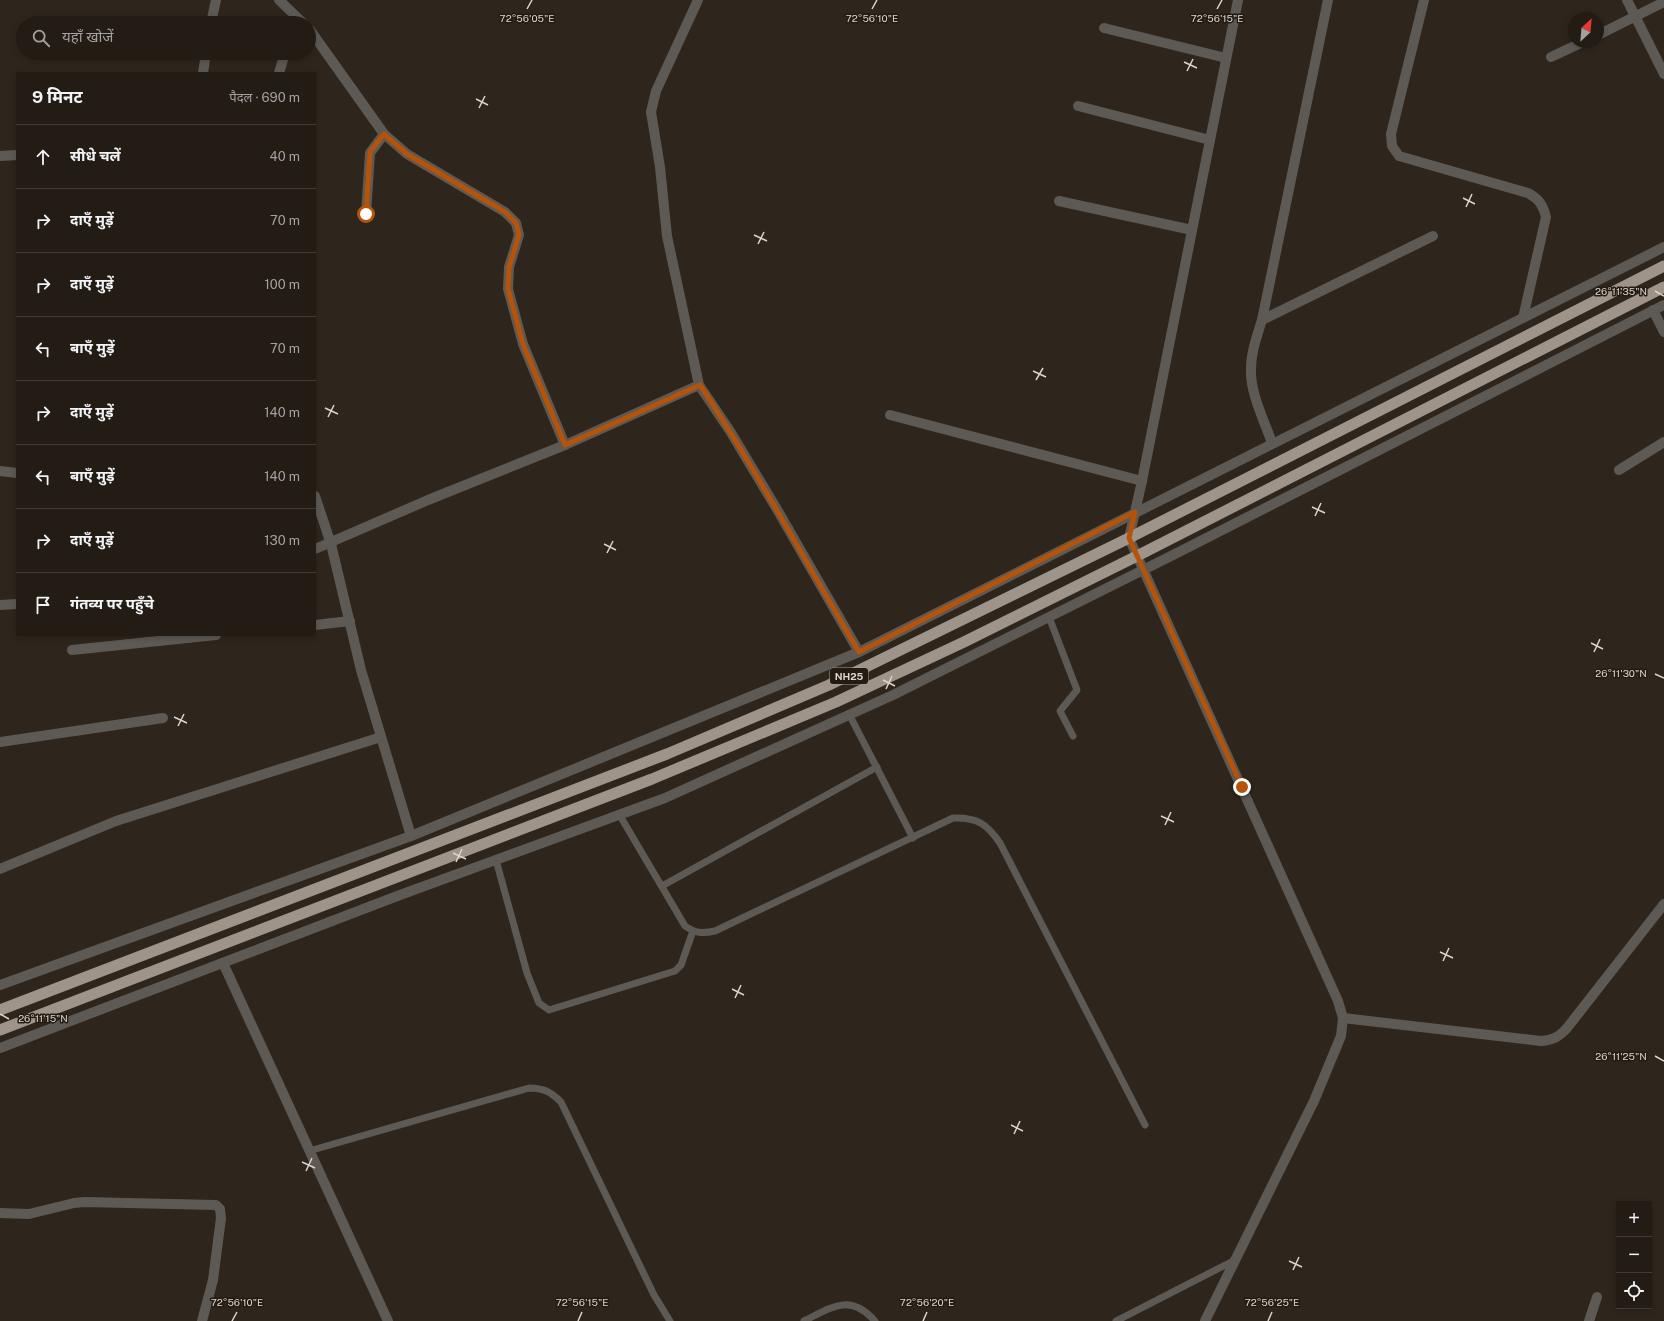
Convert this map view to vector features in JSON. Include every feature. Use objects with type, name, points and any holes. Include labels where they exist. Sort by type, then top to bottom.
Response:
[{"type":"highway","name":"NH25","points":[[0,1010],[667,754],[874,664],[1129,538],[1664,266]]},
{"type":"highway","name":"NH25","points":[[0,1030],[667,773],[843,699],[964,642],[1138,556],[1664,286]]},
{"type":"street","points":[[213,16],[216,0]]},
{"type":"street","points":[[279,0],[296,16]]},
{"type":"street","points":[[698,0],[656,91],[651,112],[660,167],[667,236],[700,385],[730,431],[778,511],[859,652]]},
{"type":"street","points":[[1205,1321],[1314,1101],[1341,1036],[1343,1018],[1338,1001],[1129,538],[1142,481],[1238,0]]},
{"type":"street","points":[[1272,443],[1253,387],[1251,370],[1252,353],[1262,320],[1328,0]]},
{"type":"street","points":[[1424,0],[1391,134],[1392,146],[1399,156],[1528,193],[1538,199],[1543,206],[1546,217],[1523,318]]},
{"type":"street","points":[[1627,0],[1664,74]]},
{"type":"street","points":[[1604,32],[1636,18],[1664,2]]},
{"type":"street","points":[[1104,28],[1226,58]]},
{"type":"street","points":[[316,39],[384,134],[407,154],[505,212],[516,223],[519,235],[509,267],[508,289],[523,344],[565,445]]},
{"type":"street","points":[[1551,57],[1570,48]]},
{"type":"street","points":[[203,72],[205,60]]},
{"type":"street","points":[[279,72],[283,60]]},
{"type":"street","points":[[1078,106],[1210,140]]},
{"type":"street","points":[[366,214],[370,152],[384,134]]},
{"type":"street","points":[[0,156],[16,155]]},
{"type":"street","points":[[1059,201],[1192,230]]},
{"type":"street","points":[[1262,320],[1433,236]]},
{"type":"street","points":[[0,985],[411,836],[859,652],[1664,247]]},
{"type":"street","points":[[0,1048],[496,860],[665,798],[893,695],[1144,570],[1664,305]]},
{"type":"street","points":[[1653,310],[1664,332]]},
{"type":"street","points":[[316,549],[331,544],[428,500],[565,445],[700,385]]},
{"type":"street","points":[[890,415],[1142,481]]},
{"type":"street","points":[[1619,470],[1664,442]]},
{"type":"street","points":[[0,471],[16,473]]},
{"type":"street","points":[[316,499],[331,544],[361,670],[411,836]]},
{"type":"street","points":[[0,605],[16,604]]},
{"type":"street","points":[[316,625],[350,621]]},
{"type":"street","points":[[72,650],[206,636]]},
{"type":"street","points":[[0,742],[162,718]]},
{"type":"street","points":[[0,869],[116,821],[382,737]]},
{"type":"street","points":[[1343,1018],[1541,1041],[1551,1040],[1559,1037],[1567,1028],[1664,904]]},
{"type":"street","points":[[223,963],[388,1321]]},
{"type":"street","points":[[0,1213],[29,1214],[84,1202],[216,1205],[220,1209],[221,1218],[213,1280],[202,1321]]},
{"type":"street","points":[[1589,1321],[1597,1297]]},
{"type":"lane","points":[[1049,617],[1077,690],[1076,694],[1062,707],[1060,711],[1073,736]]},
{"type":"lane","points":[[849,714],[913,838]]},
{"type":"lane","points":[[662,886],[877,767]]},
{"type":"lane","points":[[619,814],[685,926],[693,931],[703,934],[714,931],[953,818],[965,818],[981,823],[990,829],[1000,843],[1145,1125]]},
{"type":"lane","points":[[496,860],[527,974],[539,1003],[549,1010],[675,971],[681,965],[693,931]]},
{"type":"lane","points":[[309,1151],[529,1088],[541,1088],[550,1092],[561,1102],[654,1295],[670,1321]]},
{"type":"lane","points":[[1116,1321],[1235,1260]]},
{"type":"lane","points":[[804,1321],[837,1305],[846,1304],[858,1307],[875,1321]]},
{"type":"route","points":[[366,214],[370,152],[384,134],[407,154],[505,212],[516,223],[519,235],[509,267],[508,289],[523,344],[565,445],[700,385],[730,431],[778,511],[859,652],[1135,512],[1129,538],[1242,787]]}]
